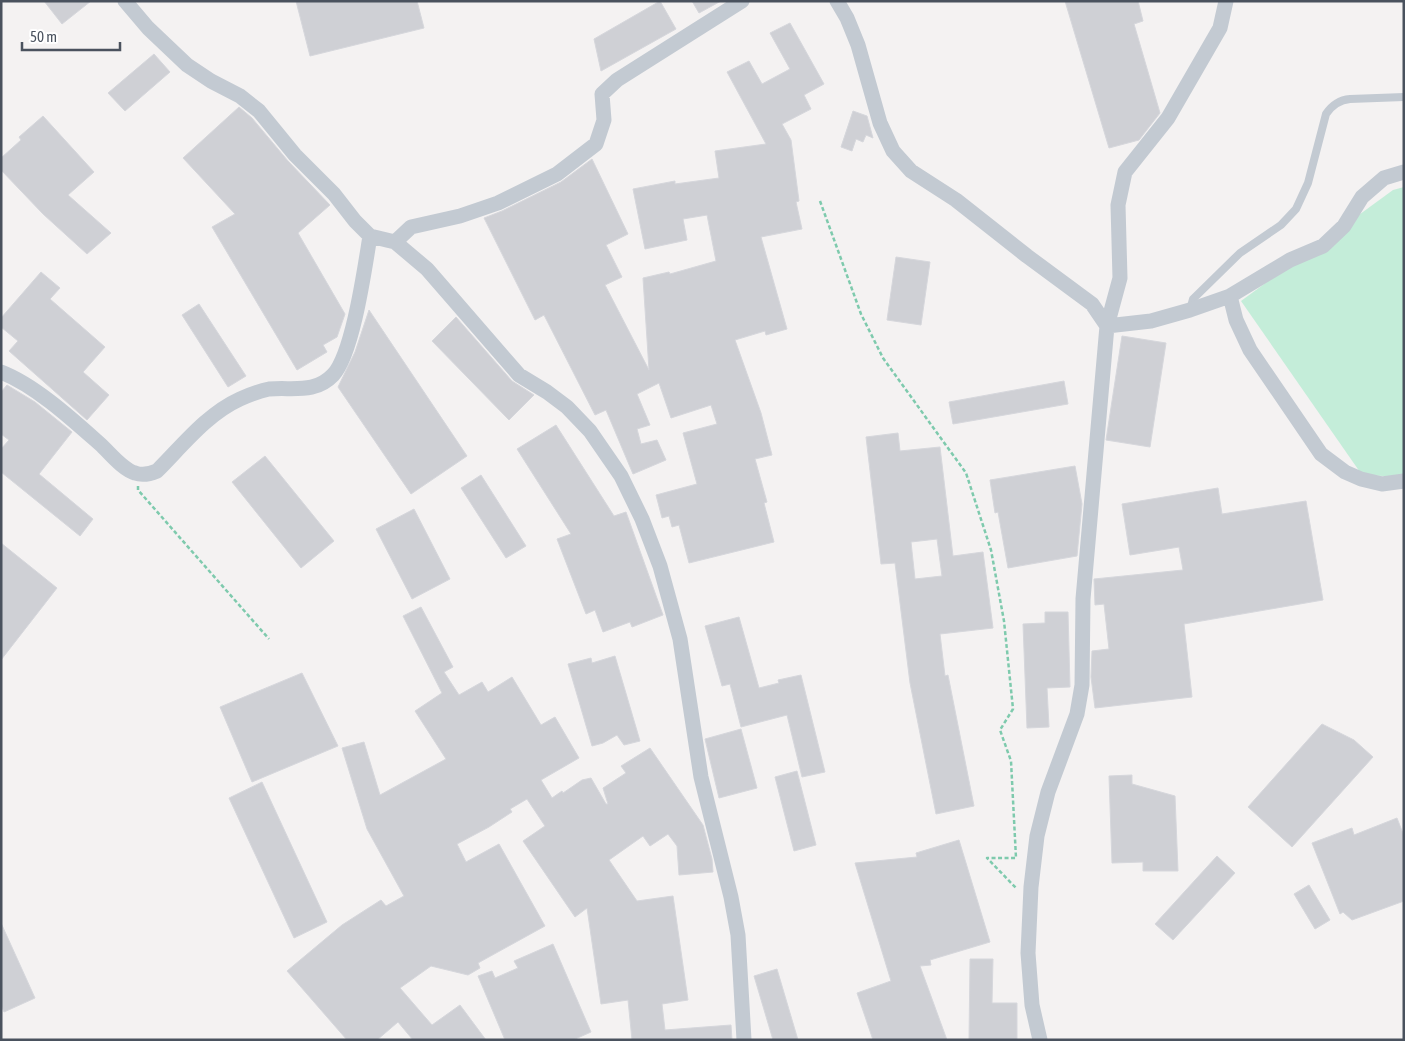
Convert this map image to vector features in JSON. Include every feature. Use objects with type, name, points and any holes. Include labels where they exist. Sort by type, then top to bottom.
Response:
[{"type":"street","points":[[125,1],[148,28],[188,65],[240,96],[259,111],[295,155],[334,194],[355,221],[370,236],[395,242],[427,269],[519,375],[568,407],[590,431],[621,476],[642,519],[660,566],[680,639],[701,777],[731,897],[738,935],[744,1040]]},
{"type":"street","points":[[395,242],[411,227],[460,216],[498,204],[557,174],[596,144],[604,120],[602,94],[606,89],[617,80],[742,1]]},
{"type":"street","points":[[837,1],[847,18],[858,45],[880,124],[893,151],[911,171],[956,200],[1092,304],[1106,326]]},
{"type":"street","points":[[1040,1040],[1032,1005],[1028,953],[1030,903],[1037,836],[1048,792],[1077,714],[1082,685],[1083,598],[1106,326],[1120,278],[1118,205],[1125,172],[1168,118],[1220,28],[1226,1]]},
{"type":"street","points":[[1106,326],[1151,321],[1230,296],[1290,260],[1323,246],[1344,226],[1362,197],[1384,178],[1404,172]]},
{"type":"street","points":[[1,372],[32,388],[129,470],[140,475],[147,475],[157,471],[212,416],[240,399],[268,390],[309,389],[318,386],[334,374],[345,354],[357,307],[370,236]]},
{"type":"street","points":[[1230,296],[1239,327],[1250,350],[1320,454],[1345,472],[1361,479],[1382,484],[1404,481]]},
{"type":"lane","points":[[1190,310],[1193,299],[1240,253],[1281,225],[1296,209],[1305,192],[1326,114],[1332,106],[1343,100],[1350,99],[1404,97]]},
{"type":"path","points":[[820,201],[861,314],[883,358],[966,473],[991,550],[1004,621],[1013,709],[1000,730],[1011,761],[1016,858],[988,858],[1030,903]]},
{"type":"path","points":[[140,475],[138,490],[269,639]]},
{"type":"green space","points":[[1404,187],[1404,477],[1362,475],[1241,301],[1393,190]]},
{"type":"building","points":[[44,1],[91,1],[62,24]]},
{"type":"building","points":[[296,1],[417,1],[424,28],[310,56]]},
{"type":"building","points":[[660,1],[676,29],[601,71],[594,39]]},
{"type":"building","points":[[692,1],[721,1],[699,13]]},
{"type":"building","points":[[1065,1],[1138,1],[1143,21],[1134,24],[1160,113],[1139,140],[1109,148]]},
{"type":"building","points":[[790,23],[824,84],[804,95],[811,109],[782,124],[791,140],[799,201],[796,202],[802,229],[761,237],[787,329],[766,335],[765,331],[735,340],[761,413],[772,455],[755,459],[767,502],[764,503],[774,542],[689,563],[679,525],[672,527],[669,516],[662,518],[656,495],[697,484],[683,433],[717,424],[711,405],[671,418],[659,383],[637,394],[650,425],[637,429],[641,444],[657,440],[666,460],[633,474],[606,410],[595,415],[544,315],[535,320],[484,218],[561,182],[592,159],[628,234],[606,245],[622,277],[605,285],[649,370],[643,278],[669,272],[670,274],[716,261],[707,215],[683,219],[687,240],[645,249],[633,189],[675,181],[675,184],[719,178],[715,151],[766,144],[727,72],[749,61],[762,84],[790,69],[770,33]]},
{"type":"building","points":[[154,54],[170,72],[125,111],[108,93]]},
{"type":"building","points":[[239,107],[252,118],[288,161],[330,205],[298,233],[345,314],[337,337],[323,345],[327,352],[297,370],[212,227],[235,214],[183,158]]},
{"type":"building","points":[[853,111],[867,116],[873,138],[866,135],[863,142],[856,139],[852,151],[841,147]]},
{"type":"building","points":[[43,116],[94,172],[68,195],[111,233],[87,254],[43,214],[1,170],[1,158],[21,140],[19,137]]},
{"type":"building","points":[[896,257],[930,262],[921,325],[887,320]]},
{"type":"building","points":[[41,272],[60,288],[50,299],[105,347],[83,372],[109,395],[87,420],[9,351],[18,341],[1,327],[1,318]]},
{"type":"building","points":[[199,304],[246,376],[228,387],[182,315]]},
{"type":"building","points":[[369,310],[467,456],[411,494],[338,387],[355,352]]},
{"type":"building","points":[[456,317],[512,381],[534,395],[509,420],[432,341]]},
{"type":"building","points":[[1122,336],[1166,343],[1150,447],[1106,440]]},
{"type":"building","points":[[1064,381],[1068,404],[953,424],[949,402]]},
{"type":"building","points":[[7,385],[35,402],[72,432],[39,474],[93,519],[80,536],[1,472],[1,449],[9,440],[1,434],[1,392]]},
{"type":"building","points":[[556,425],[614,516],[626,512],[663,615],[632,627],[630,622],[603,632],[595,610],[586,614],[557,539],[571,534],[517,449]]},
{"type":"building","points":[[898,433],[900,451],[940,447],[953,556],[983,552],[993,628],[940,634],[945,676],[948,675],[974,806],[936,814],[910,683],[895,563],[881,564],[866,437]],"holes":[[[937,539],[942,576],[915,579],[911,542]]]},
{"type":"building","points":[[265,456],[334,541],[301,568],[232,482]]},
{"type":"building","points":[[1075,466],[1082,504],[1077,556],[1008,568],[998,512],[995,513],[990,480]]},
{"type":"building","points":[[481,475],[526,546],[506,558],[461,488]]},
{"type":"building","points":[[1218,488],[1222,514],[1306,501],[1323,600],[1184,624],[1192,697],[1095,708],[1091,677],[1092,651],[1109,649],[1104,604],[1095,605],[1094,579],[1183,570],[1179,547],[1130,555],[1122,504]]},
{"type":"building","points":[[414,509],[450,579],[412,599],[376,529]]},
{"type":"building","points":[[1,543],[57,588],[1,660]]},
{"type":"building","points":[[421,607],[453,667],[444,672],[459,695],[482,682],[488,692],[512,677],[541,725],[555,717],[579,758],[541,780],[552,798],[582,780],[591,778],[606,804],[608,804],[603,788],[626,773],[621,766],[650,748],[703,825],[712,859],[713,872],[679,875],[677,846],[668,834],[650,846],[643,836],[609,860],[637,901],[673,896],[688,1000],[662,1004],[665,1030],[731,1025],[732,1040],[632,1040],[628,1000],[601,1004],[587,908],[575,917],[523,841],[545,826],[527,799],[510,809],[512,812],[489,827],[457,844],[466,862],[499,844],[545,926],[478,963],[480,968],[468,975],[431,966],[400,988],[432,1025],[460,1005],[486,1040],[413,1040],[398,1022],[377,1040],[347,1040],[287,971],[342,925],[381,900],[386,906],[404,896],[367,829],[342,748],[364,742],[380,795],[446,759],[415,711],[442,693],[403,616]]},
{"type":"building","points":[[1045,612],[1068,612],[1070,687],[1047,688],[1049,727],[1027,728],[1023,624],[1045,623]]},
{"type":"building","points":[[739,617],[759,688],[779,683],[778,680],[801,675],[825,772],[802,777],[787,715],[741,727],[730,684],[722,686],[705,626]]},
{"type":"building","points":[[615,656],[640,741],[624,745],[617,735],[603,743],[592,746],[568,664],[591,658],[592,663]]},
{"type":"building","points":[[302,673],[338,746],[252,782],[220,707]]},
{"type":"building","points":[[1322,724],[1354,740],[1373,757],[1292,847],[1248,807]]},
{"type":"building","points":[[741,729],[757,788],[719,798],[705,739]]},
{"type":"building","points":[[797,771],[816,845],[794,851],[775,777]]},
{"type":"building","points":[[1132,775],[1132,784],[1175,796],[1178,871],[1143,871],[1143,862],[1112,863],[1109,776]]},
{"type":"building","points":[[262,782],[327,922],[294,938],[229,798]]},
{"type":"building","points":[[1397,818],[1404,836],[1404,901],[1352,920],[1343,912],[1340,914],[1312,843],[1352,828],[1354,835]]},
{"type":"building","points":[[959,840],[990,942],[930,960],[931,965],[920,966],[947,1040],[873,1040],[857,993],[891,981],[855,863],[917,857],[916,853]]},
{"type":"building","points":[[1217,856],[1235,873],[1173,940],[1155,924]]},
{"type":"building","points":[[1309,885],[1330,920],[1315,929],[1294,894]]},
{"type":"building","points":[[1,923],[35,998],[4,1012],[1,1005]]},
{"type":"building","points":[[553,944],[591,1032],[573,1040],[505,1040],[478,976],[492,971],[495,978],[518,968],[514,961]]},
{"type":"building","points":[[970,959],[993,959],[992,1003],[1017,1003],[1017,1040],[969,1040]]},
{"type":"building","points":[[777,969],[798,1040],[773,1040],[754,976]]}]
